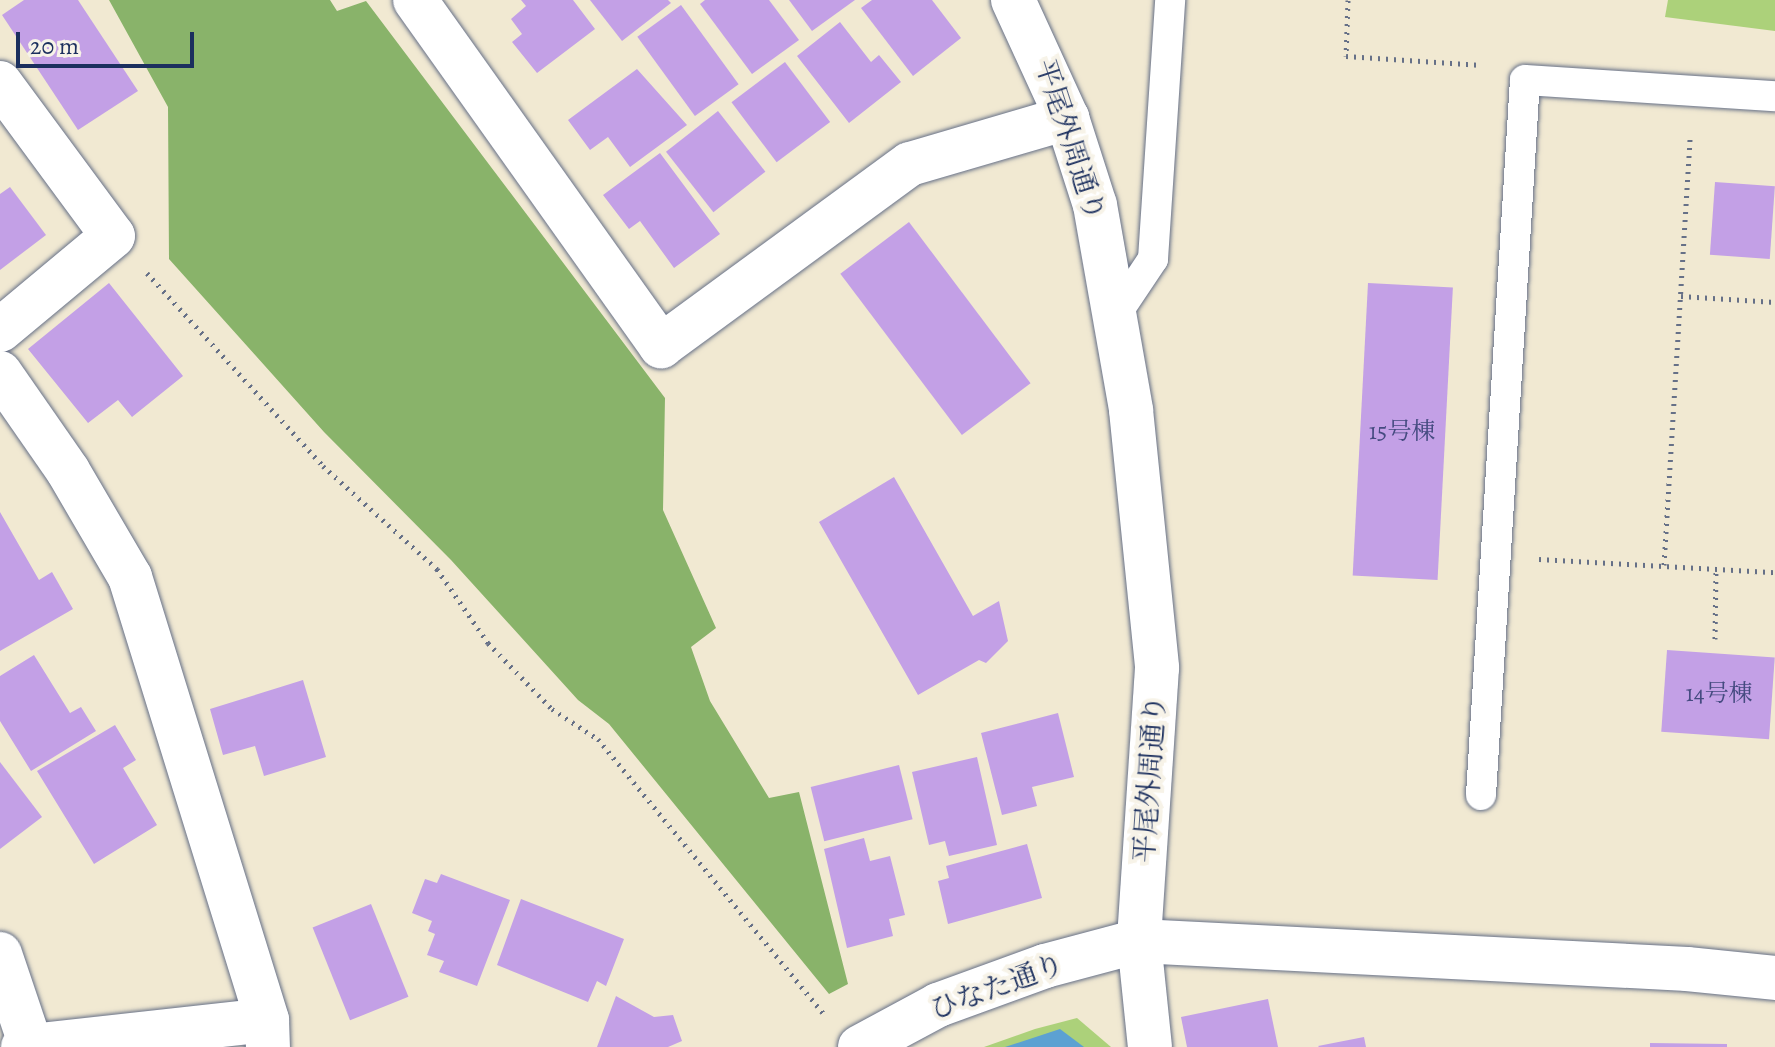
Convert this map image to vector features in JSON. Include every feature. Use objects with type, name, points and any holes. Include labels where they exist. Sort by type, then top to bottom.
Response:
[{"type":"street","points":[[415,0],[661,346],[910,164],[1067,118]]},
{"type":"street","name":"平尾外周通り","points":[[1013,0],[1067,118],[1095,205],[1117,313],[1157,668],[1139,941],[1150,1047]]},
{"type":"street","points":[[0,83],[113,236],[0,330]]},
{"type":"street","points":[[0,373],[68,471],[130,577],[268,1034],[27,1046],[0,954]]},
{"type":"street","points":[[1139,941],[1775,978]]},
{"type":"street","name":"ひなた通り","points":[[844,1034],[938,1005],[1045,966],[1139,941]]},
{"type":"lane","points":[[1117,313],[1153,259],[1170,0]]},
{"type":"lane","points":[[1481,795],[1525,80],[1775,96]]},
{"type":"path","points":[[1348,0],[1346,56],[1526,68],[1525,80]]},
{"type":"path","points":[[1664,565],[1687,170]]},
{"type":"path","points":[[113,236],[323,466],[437,569],[488,643],[542,698],[598,739],[844,1034]]},
{"type":"path","points":[[1681,296],[1775,302]]},
{"type":"path","points":[[1494,556],[1775,572]]},
{"type":"path","points":[[1715,639],[1716,568]]},
{"type":"green space","points":[[109,0],[330,0],[337,11],[366,1],[665,398],[663,510],[716,628],[691,647],[710,701],[769,798],[799,792],[848,984],[829,994],[609,724],[578,700],[451,560],[324,432],[169,259],[168,107]]},
{"type":"green space","points":[[1668,0],[1775,0],[1775,31],[1665,17]]},
{"type":"green space","points":[[1077,1018],[1111,1047],[984,1047],[1035,1029]]},
{"type":"water","points":[[1060,1029],[1084,1047],[1005,1047]]},
{"type":"building","points":[[24,0],[78,0],[138,91],[78,130],[2,15]]},
{"type":"building","points":[[521,0],[573,0],[595,29],[537,73],[512,42],[522,34],[511,19],[526,6]]},
{"type":"building","points":[[590,0],[668,0],[671,3],[622,41]]},
{"type":"building","points":[[705,0],[769,0],[799,40],[752,74],[700,4]]},
{"type":"building","points":[[789,0],[855,0],[812,31]]},
{"type":"building","points":[[872,0],[932,0],[961,38],[913,76],[861,8]]},
{"type":"building","points":[[681,5],[739,84],[695,116],[637,37]]},
{"type":"building","points":[[840,22],[871,62],[879,55],[901,82],[849,123],[797,56]]},
{"type":"building","points":[[785,62],[830,122],[777,162],[731,102]]},
{"type":"building","points":[[637,69],[687,125],[630,167],[608,137],[590,150],[568,120]]},
{"type":"building","points":[[718,111],[765,172],[713,212],[666,152]]},
{"type":"building","points":[[660,153],[720,234],[674,268],[640,221],[629,229],[603,195]]},
{"type":"building","points":[[1715,182],[1775,186],[1770,259],[1710,255]]},
{"type":"building","points":[[10,187],[46,235],[0,270],[0,194]]},
{"type":"building","points":[[909,222],[1031,383],[962,435],[840,274]]},
{"type":"building","points":[[109,283],[183,376],[132,417],[118,400],[88,423],[28,349]]},
{"type":"building","points":[[1368,283],[1453,287],[1438,580],[1353,576]]},
{"type":"building","points":[[894,477],[973,616],[999,601],[1008,641],[986,663],[979,660],[918,695],[819,522]]},
{"type":"building","points":[[0,512],[39,580],[52,572],[73,609],[0,651]]},
{"type":"building","points":[[1667,650],[1775,658],[1769,739],[1661,732]]},
{"type":"building","points":[[34,655],[70,713],[81,707],[96,731],[31,771],[0,721],[0,676]]},
{"type":"building","points":[[303,680],[326,757],[264,776],[255,746],[223,755],[210,709]]},
{"type":"building","points":[[1058,713],[1074,777],[1032,787],[1037,806],[1002,815],[981,733]]},
{"type":"building","points":[[115,725],[136,760],[123,768],[157,825],[94,864],[37,771]]},
{"type":"building","points":[[977,757],[997,845],[949,856],[945,841],[929,845],[912,772]]},
{"type":"building","points":[[0,762],[42,817],[0,849]]},
{"type":"building","points":[[899,765],[913,819],[824,841],[811,787]]},
{"type":"building","points":[[864,838],[870,861],[890,856],[905,915],[889,919],[893,936],[847,948],[824,849]]},
{"type":"building","points":[[1027,844],[1042,898],[948,924],[938,881],[949,878],[946,866]]},
{"type":"building","points":[[441,874],[510,900],[477,986],[439,972],[444,961],[427,955],[435,934],[428,931],[432,921],[412,913],[425,879],[437,883]]},
{"type":"building","points":[[521,899],[624,939],[606,986],[597,981],[588,1002],[497,965]]},
{"type":"building","points":[[371,904],[408,997],[350,1020],[313,928]]},
{"type":"building","points":[[616,996],[654,1017],[673,1015],[682,1041],[668,1047],[597,1047]]},
{"type":"building","points":[[1268,999],[1278,1047],[1187,1047],[1181,1017]]},
{"type":"building","points":[[1364,1037],[1366,1047],[1318,1046]]},
{"type":"building","points":[[1650,1043],[1727,1044],[1727,1047],[1650,1047]]}]
